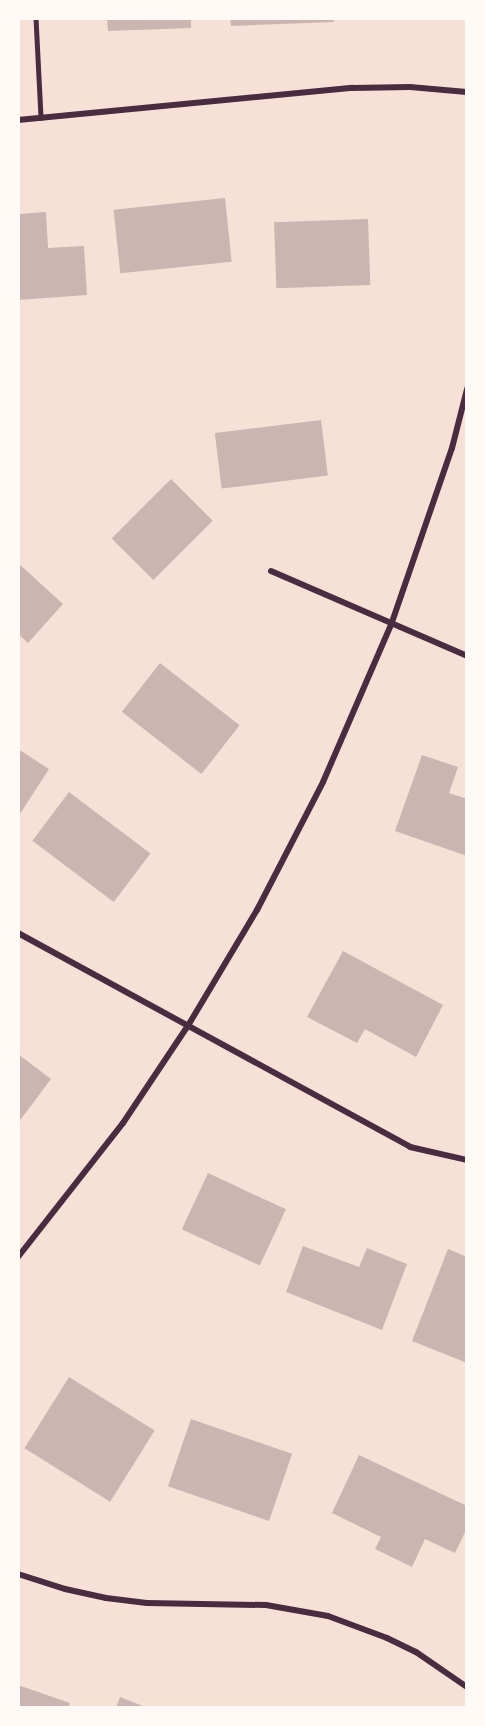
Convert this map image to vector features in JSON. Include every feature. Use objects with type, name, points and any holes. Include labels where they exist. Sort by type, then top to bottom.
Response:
[{"type":"street","points":[[18,120],[352,88],[410,87],[467,92]]},
{"type":"street","points":[[18,1257],[123,1123],[189,1024],[257,910],[323,782],[391,625],[452,448],[467,389]]},
{"type":"street","points":[[271,571],[467,656]]},
{"type":"street","points":[[18,933],[189,1024],[410,1147],[467,1160]]},
{"type":"street","points":[[18,1574],[65,1589],[106,1598],[147,1603],[266,1605],[328,1616],[387,1638],[416,1652],[467,1687]]},
{"type":"lane","points":[[36,18],[41,118]]},
{"type":"building","points":[[107,18],[191,18],[191,28],[108,31]]},
{"type":"building","points":[[230,18],[334,18],[334,22],[231,26]]},
{"type":"building","points":[[225,198],[232,262],[120,273],[114,210]]},
{"type":"building","points":[[46,212],[48,248],[84,246],[87,295],[18,300],[18,214]]},
{"type":"building","points":[[368,219],[370,285],[276,288],[274,222]]},
{"type":"building","points":[[321,420],[328,476],[222,489],[215,433]]},
{"type":"building","points":[[171,479],[213,521],[153,580],[112,538]]},
{"type":"building","points":[[18,563],[63,604],[28,643],[18,634]]},
{"type":"building","points":[[160,663],[240,725],[201,774],[122,712]]},
{"type":"building","points":[[18,749],[49,769],[18,817]]},
{"type":"building","points":[[422,755],[458,767],[449,793],[467,799],[467,856],[395,831]]},
{"type":"building","points":[[69,792],[150,853],[114,902],[32,841]]},
{"type":"building","points":[[343,951],[443,1005],[416,1057],[365,1029],[357,1043],[307,1017]]},
{"type":"building","points":[[18,1054],[51,1079],[18,1123]]},
{"type":"building","points":[[208,1173],[286,1209],[260,1266],[182,1229]]},
{"type":"building","points":[[303,1246],[359,1267],[367,1248],[407,1264],[382,1330],[286,1292]]},
{"type":"building","points":[[448,1249],[467,1257],[467,1363],[412,1341]]},
{"type":"building","points":[[69,1377],[155,1431],[110,1502],[24,1448]]},
{"type":"building","points":[[191,1419],[292,1454],[269,1521],[168,1486]]},
{"type":"building","points":[[359,1455],[467,1506],[467,1528],[455,1553],[425,1539],[412,1567],[375,1549],[381,1537],[332,1513]]},
{"type":"building","points":[[18,1685],[70,1703],[68,1708],[18,1708]]},
{"type":"building","points":[[120,1697],[148,1708],[116,1708]]}]
